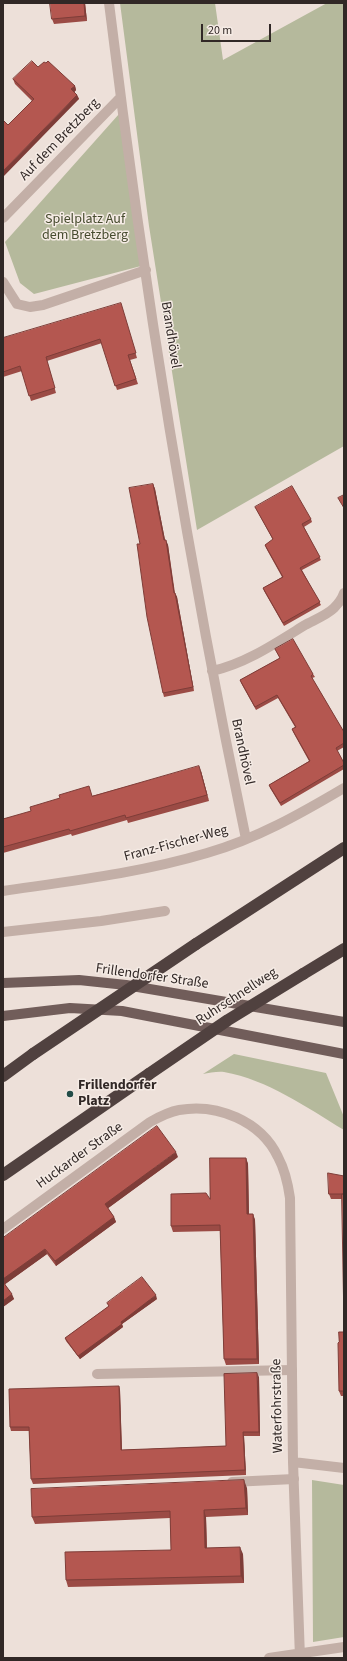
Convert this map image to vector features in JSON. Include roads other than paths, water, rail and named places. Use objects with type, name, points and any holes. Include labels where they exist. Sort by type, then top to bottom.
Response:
[{"type":"highway","points":[[3,1076],[33,1054],[196,944],[344,848]]},
{"type":"highway","name":"Ruhrschnellweg","points":[[3,1175],[228,1020],[344,948]]},
{"type":"main road","name":"Frillendorfer Straße","points":[[3,983],[79,980],[126,985],[344,1022]]},
{"type":"main road","points":[[3,1016],[70,1008],[122,1011],[344,1054]]},
{"type":"street","name":"Brandhövel","points":[[109,3],[120,98],[188,545],[246,839]]},
{"type":"street","name":"Auf dem Bretzberg","points":[[3,218],[120,98]]},
{"type":"street","points":[[3,282],[17,304],[30,307],[43,305],[146,270]]},
{"type":"street","points":[[212,671],[228,668],[241,662],[334,609],[341,600],[344,592]]},
{"type":"street","name":"Franz-Fischer-Weg","points":[[3,891],[113,874],[207,853],[282,824],[344,788]]},
{"type":"street","points":[[3,932],[101,921],[165,911]]},
{"type":"street","name":"Huckarder Straße","points":[[3,1229],[150,1122],[178,1110],[210,1109],[238,1117],[264,1138],[278,1156]]},
{"type":"street","name":"Waterfohrstraße","points":[[278,1156],[287,1183],[290,1198],[293,1462],[300,1655]]},
{"type":"street","points":[[97,1374],[292,1370]]},
{"type":"street","points":[[293,1462],[344,1468]]},
{"type":"street","points":[[223,1482],[294,1479]]},
{"type":"street","points":[[269,1658],[300,1655],[344,1647]]},
{"type":"place","name":"Frillendorfer Platz","points":[[70,1094]]},
{"type":"park label","name":"Spielplatz Auf dem Bretzberg","points":[[85,228]]}]
